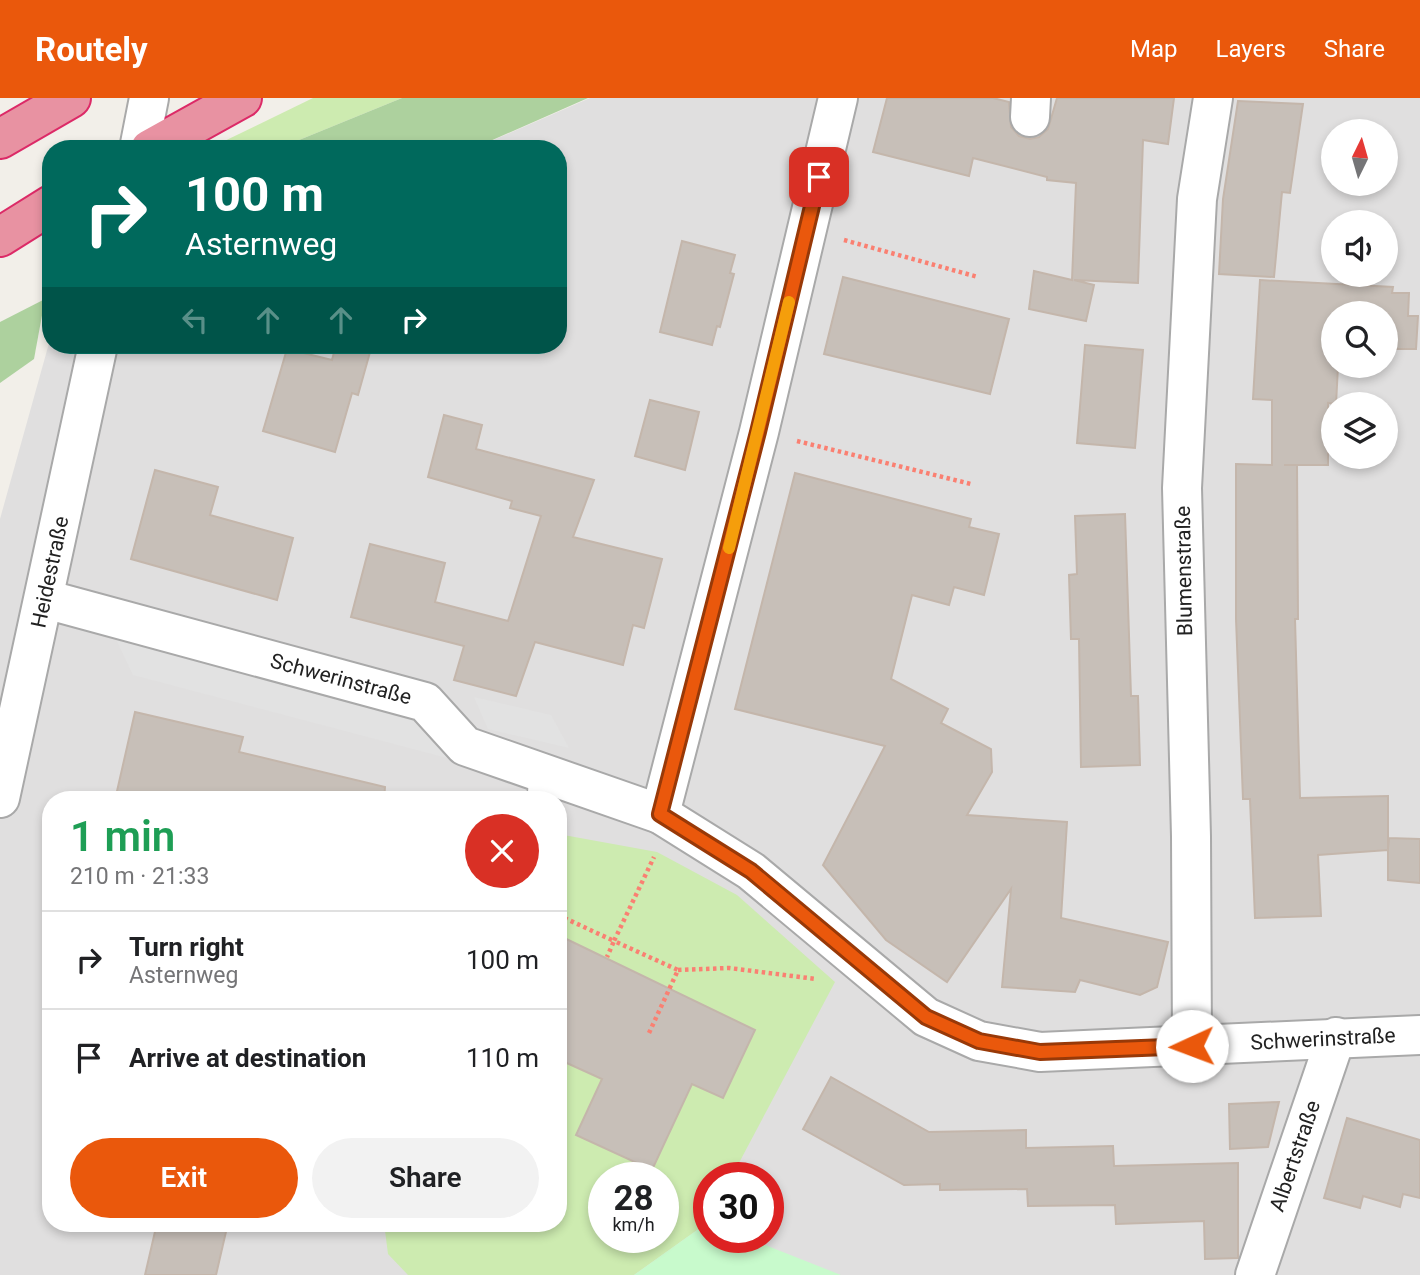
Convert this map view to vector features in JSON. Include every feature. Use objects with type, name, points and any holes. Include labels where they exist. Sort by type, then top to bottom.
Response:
[{"type":"highway","points":[[0,139],[71,98]]},
{"type":"highway","points":[[166,140],[242,98]]},
{"type":"highway","points":[[0,237],[42,211]]},
{"type":"street","points":[[140,140],[149,98]]},
{"type":"street","points":[[665,818],[838,98]]},
{"type":"street","name":"Blumenstraße","points":[[1192,1046],[1182,488],[1197,199],[1213,98]]},
{"type":"street","name":"Heidestraße","points":[[0,798],[96,354]]},
{"type":"street","name":"Schwerinstraße","points":[[45,599],[425,702],[465,746],[539,786],[559,791]]},
{"type":"street","name":"Schwerinstraße","points":[[567,793],[665,818],[751,871],[926,1017],[979,1041],[1040,1052],[1420,1035]]},
{"type":"street","name":"Albertstraße","points":[[1255,1275],[1336,1037]]},
{"type":"path","points":[[806,230],[978,277]]},
{"type":"path","points":[[758,432],[971,484]]},
{"type":"path","points":[[607,957],[665,818]]},
{"type":"path","points":[[567,919],[678,970],[729,968],[822,980]]},
{"type":"path","points":[[649,1032],[678,970]]},
{"type":"shaded area","points":[[590,98],[1420,98],[1420,1275],[0,1275],[0,519],[46,354],[567,354],[567,140],[494,140]]},
{"type":"shaded area","points":[[115,637],[413,713],[447,758],[133,675]]},
{"type":"shaded area","points":[[474,697],[551,715],[569,748],[488,729]]},
{"type":"green space","points":[[313,98],[402,98],[299,140],[227,140]]},
{"type":"green space","points":[[402,98],[588,98],[492,140],[299,140]]},
{"type":"green space","points":[[42,301],[34,359],[0,383],[0,322]]},
{"type":"green space","points":[[567,836],[657,852],[737,895],[835,982],[739,1162],[693,1162],[693,1233],[679,1243],[679,1162],[588,1162],[588,1253],[665,1253],[634,1275],[408,1275],[388,1254],[385,1232],[567,1232]]},
{"type":"green space","points":[[693,1233],[693,1253],[784,1252],[841,1275],[634,1275],[665,1253],[679,1253],[679,1243]]},
{"type":"building","points":[[887,98],[993,98],[1009,102],[1011,127],[1019,136],[1030,139],[1039,137],[1048,129],[1057,98],[1174,98],[1168,144],[1143,140],[1138,283],[1074,280],[1094,285],[1086,321],[1029,309],[1034,271],[1072,280],[1076,183],[1047,180],[1047,177],[973,158],[969,176],[873,152]]},
{"type":"building","points":[[1238,101],[1303,104],[1290,193],[1282,192],[1274,277],[1219,274],[1223,199]]},
{"type":"building","points":[[682,241],[735,255],[730,273],[734,274],[720,327],[717,326],[712,345],[660,332]]},
{"type":"building","points":[[843,277],[1009,319],[990,394],[824,354]]},
{"type":"building","points":[[1260,280],[1321,283],[1321,287],[1393,287],[1392,293],[1409,293],[1408,316],[1418,316],[1416,349],[1398,349],[1398,301],[1321,301],[1321,378],[1337,378],[1337,392],[1321,392],[1321,465],[1297,465],[1298,619],[1295,619],[1300,798],[1388,796],[1388,849],[1389,838],[1420,839],[1420,883],[1388,880],[1388,850],[1318,855],[1321,916],[1255,918],[1250,799],[1243,799],[1236,619],[1236,464],[1272,465],[1272,400],[1253,399]]},
{"type":"building","points":[[1085,345],[1143,350],[1135,448],[1077,443]]},
{"type":"building","points":[[286,354],[307,354],[332,360],[334,354],[369,354],[358,395],[352,393],[335,452],[263,431]]},
{"type":"building","points":[[650,400],[699,412],[685,470],[635,456]]},
{"type":"building","points":[[444,415],[482,425],[476,449],[594,480],[573,537],[662,559],[644,628],[633,625],[623,665],[535,642],[516,696],[454,680],[464,646],[351,617],[370,544],[445,563],[435,602],[508,621],[541,516],[510,508],[512,501],[428,477]]},
{"type":"building","points":[[155,470],[218,487],[210,515],[293,538],[277,600],[131,559]]},
{"type":"building","points":[[795,473],[971,519],[969,527],[999,534],[984,595],[954,587],[949,605],[912,595],[891,679],[948,709],[941,723],[991,749],[992,772],[967,815],[1067,822],[1061,918],[1168,942],[1157,987],[1140,995],[1080,980],[1075,992],[1002,987],[1011,889],[947,982],[886,940],[823,865],[885,746],[735,709]]},
{"type":"building","points":[[1125,514],[1131,696],[1138,696],[1140,765],[1081,767],[1079,639],[1071,639],[1069,575],[1077,574],[1075,516]]},
{"type":"building","points":[[135,712],[243,737],[239,752],[385,787],[385,791],[117,791]]},
{"type":"building","points":[[567,939],[755,1030],[723,1098],[692,1084],[656,1162],[635,1162],[576,1135],[602,1079],[567,1063]]},
{"type":"building","points":[[831,1077],[929,1132],[1026,1130],[1026,1148],[1113,1146],[1114,1166],[1238,1163],[1238,1258],[1205,1259],[1204,1221],[1116,1224],[1115,1205],[1028,1206],[1027,1189],[940,1190],[940,1184],[904,1185],[803,1129]]},
{"type":"building","points":[[1279,1102],[1268,1147],[1230,1149],[1229,1104]]},
{"type":"building","points":[[1347,1118],[1420,1140],[1420,1198],[1403,1194],[1400,1207],[1363,1196],[1360,1208],[1324,1198]]},
{"type":"building","points":[[155,1232],[226,1232],[216,1275],[145,1275]]},
{"type":"slow traffic","points":[[729,548],[789,302]]},
{"type":"route","points":[[819,177],[758,432],[660,814],[751,871],[926,1017],[979,1041],[1040,1052],[1192,1046]]}]
